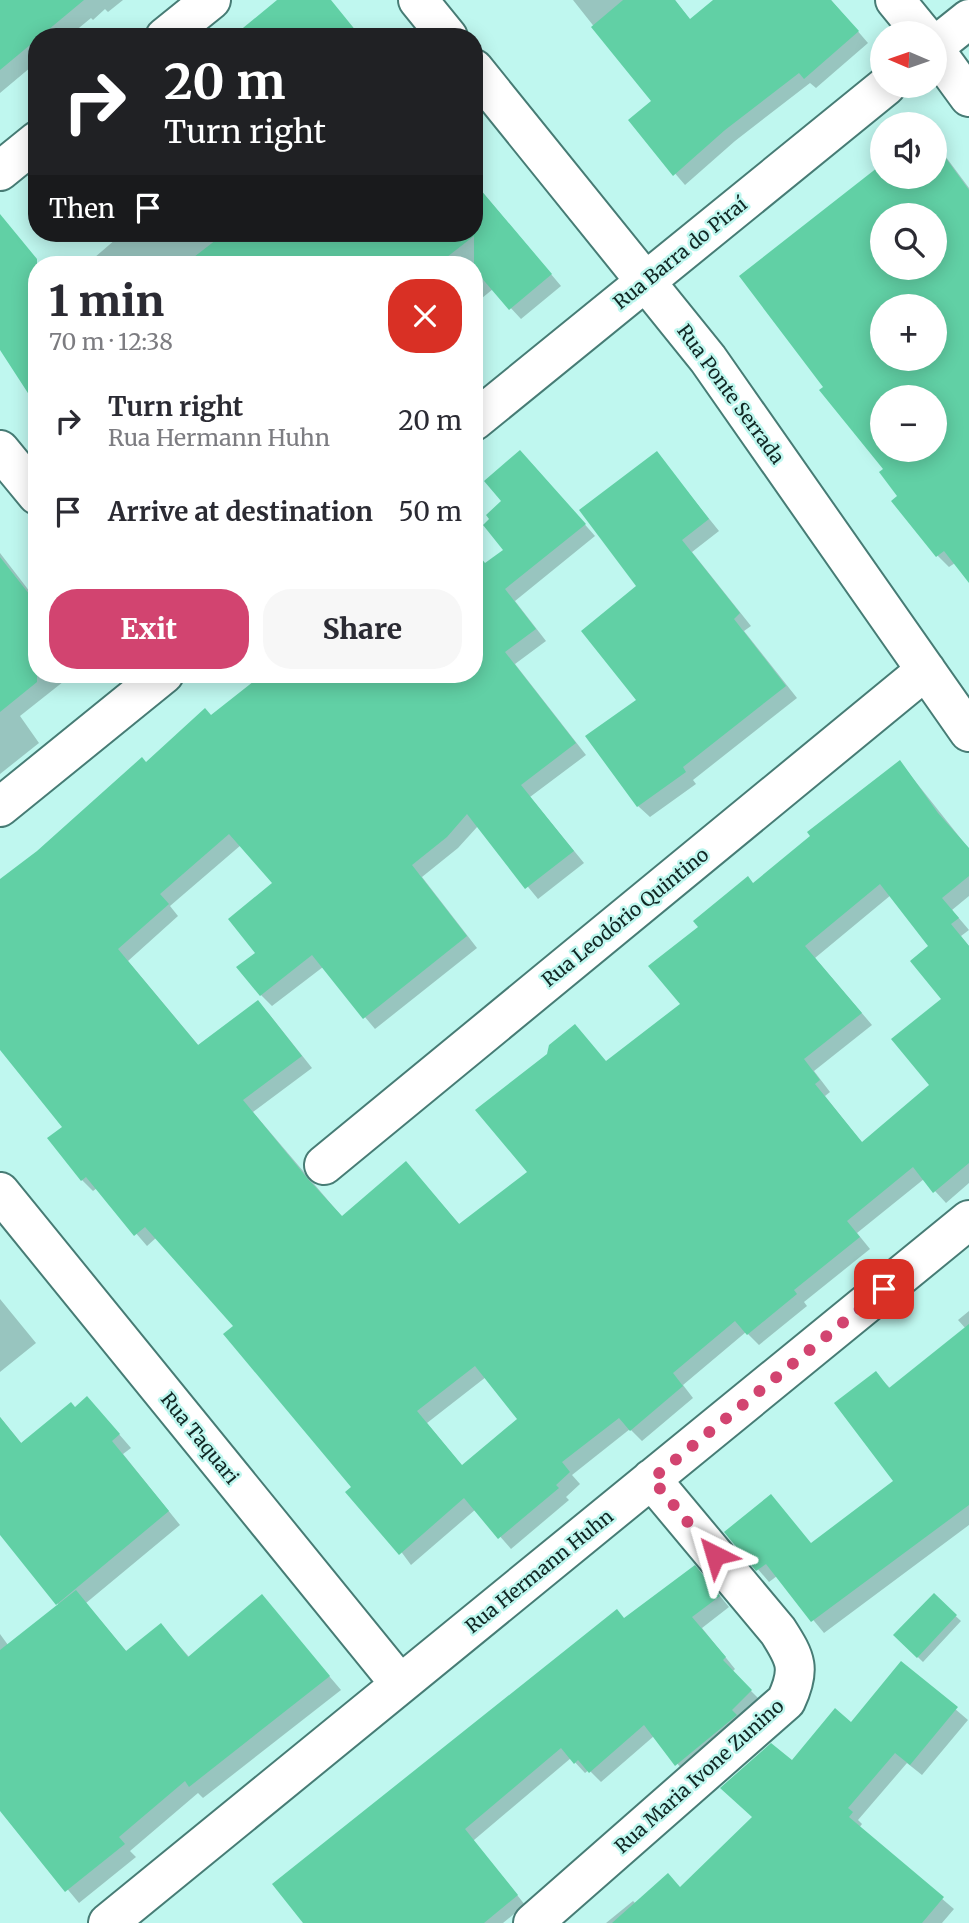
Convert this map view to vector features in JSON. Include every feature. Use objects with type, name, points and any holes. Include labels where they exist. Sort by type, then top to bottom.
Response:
[{"type":"street","points":[[176,28],[211,0]]},
{"type":"street","points":[[418,0],[441,28]]},
{"type":"street","points":[[895,0],[912,21]]},
{"type":"street","points":[[947,37],[969,19]]},
{"type":"street","points":[[947,66],[969,97]]},
{"type":"street","name":"Rua Ponte Serrada","points":[[483,80],[646,281],[756,426],[969,732]]},
{"type":"street","name":"Rua Barra do Piraí","points":[[483,414],[872,98]]},
{"type":"street","points":[[0,171],[28,148]]},
{"type":"street","points":[[0,450],[28,484]]},
{"type":"street","name":"Rua Leodório Quintino","points":[[324,1165],[926,670]]},
{"type":"street","points":[[0,807],[153,683]]},
{"type":"street","name":"Rua Taquari","points":[[0,1192],[400,1684]]},
{"type":"street","name":"Rua Hermann Huhn","points":[[108,1923],[969,1220]]},
{"type":"street","name":"Rua Maria Ivone Zunino","points":[[533,1923],[786,1701],[796,1682],[795,1657],[778,1631],[652,1479]]},
{"type":"building","points":[[0,0],[84,0],[50,28],[28,28],[28,47],[0,70]]},
{"type":"building","points":[[277,0],[331,0],[354,28],[243,28]]},
{"type":"building","points":[[623,0],[675,0],[690,19],[713,0],[831,0],[859,31],[804,79],[799,73],[725,130],[673,176],[628,120],[651,101],[591,27]]},
{"type":"building","points":[[947,160],[969,190],[969,583],[944,551],[936,557],[891,501],[897,496],[879,472],[883,469],[877,462],[947,462],[947,385],[870,385],[870,453],[819,390],[823,387],[739,276],[870,173],[870,189],[947,189]]},
{"type":"building","points":[[483,193],[552,274],[509,310],[483,280],[483,256],[474,256],[474,242],[483,242]]},
{"type":"building","points":[[0,214],[35,256],[28,256],[28,393],[0,350]]},
{"type":"building","points":[[213,242],[466,242],[448,256],[195,256]]},
{"type":"building","points":[[520,450],[586,524],[505,589],[536,629],[505,652],[576,743],[521,785],[574,851],[525,889],[467,814],[447,837],[412,865],[467,936],[363,1019],[312,955],[260,996],[236,967],[255,953],[228,919],[272,883],[229,834],[160,894],[169,904],[118,949],[198,1045],[258,1000],[302,1056],[243,1100],[342,1216],[406,1161],[459,1224],[527,1172],[475,1110],[547,1054],[549,1045],[575,1024],[606,1061],[680,1004],[648,966],[698,927],[693,921],[748,876],[753,883],[810,836],[807,832],[900,760],[938,813],[969,848],[969,876],[942,898],[959,918],[951,924],[969,946],[969,1163],[933,1193],[913,1167],[847,1221],[860,1237],[794,1290],[797,1294],[747,1335],[735,1321],[673,1373],[683,1386],[630,1431],[619,1418],[562,1462],[570,1472],[556,1485],[559,1488],[498,1539],[464,1498],[399,1555],[345,1492],[351,1487],[223,1334],[233,1326],[145,1227],[134,1236],[86,1177],[81,1181],[47,1138],[62,1127],[0,1050],[0,879],[37,851],[142,757],[146,762],[205,708],[211,715],[252,683],[483,683],[483,560],[485,563],[503,550],[483,525],[489,519],[486,515],[501,501],[484,481]],"holes":[[[880,884],[928,946],[910,961],[941,999],[891,1039],[929,1085],[862,1142],[815,1084],[820,1080],[804,1059],[862,1013],[805,946]],[[475,1366],[517,1419],[462,1465],[417,1411]]]},
{"type":"building","points":[[657,451],[709,519],[682,540],[740,613],[734,619],[786,686],[683,767],[686,772],[637,807],[585,736],[636,700],[581,631],[636,586],[579,510]]},
{"type":"building","points":[[0,557],[28,593],[28,683],[36,683],[0,712]]},
{"type":"building","points":[[969,1324],[969,1505],[811,1622],[766,1564],[756,1571],[724,1532],[771,1494],[811,1543],[893,1481],[834,1403],[876,1371],[889,1388]]},
{"type":"building","points":[[87,1396],[120,1434],[112,1441],[169,1511],[56,1605],[0,1535],[0,1417],[21,1443],[71,1402],[75,1407]]},
{"type":"building","points":[[695,1565],[720,1596],[692,1617],[726,1657],[723,1660],[752,1690],[732,1710],[737,1715],[675,1766],[644,1725],[589,1773],[578,1760],[574,1764],[561,1748],[465,1829],[518,1895],[484,1923],[303,1923],[272,1884],[617,1609],[624,1618]]},
{"type":"building","points":[[76,1590],[126,1651],[161,1623],[188,1657],[262,1594],[330,1676],[189,1787],[185,1781],[119,1837],[125,1844],[65,1892],[0,1811],[0,1650]]},
{"type":"building","points":[[934,1593],[957,1615],[917,1658],[893,1635]]},
{"type":"building","points":[[901,1661],[958,1707],[910,1765],[895,1753],[848,1808],[853,1812],[849,1817],[944,1897],[922,1923],[612,1923],[668,1873],[680,1887],[752,1817],[720,1788],[771,1743],[792,1760],[835,1708],[851,1722]]},
{"type":"route","points":[[715,1555],[652,1479],[884,1289]]}]
